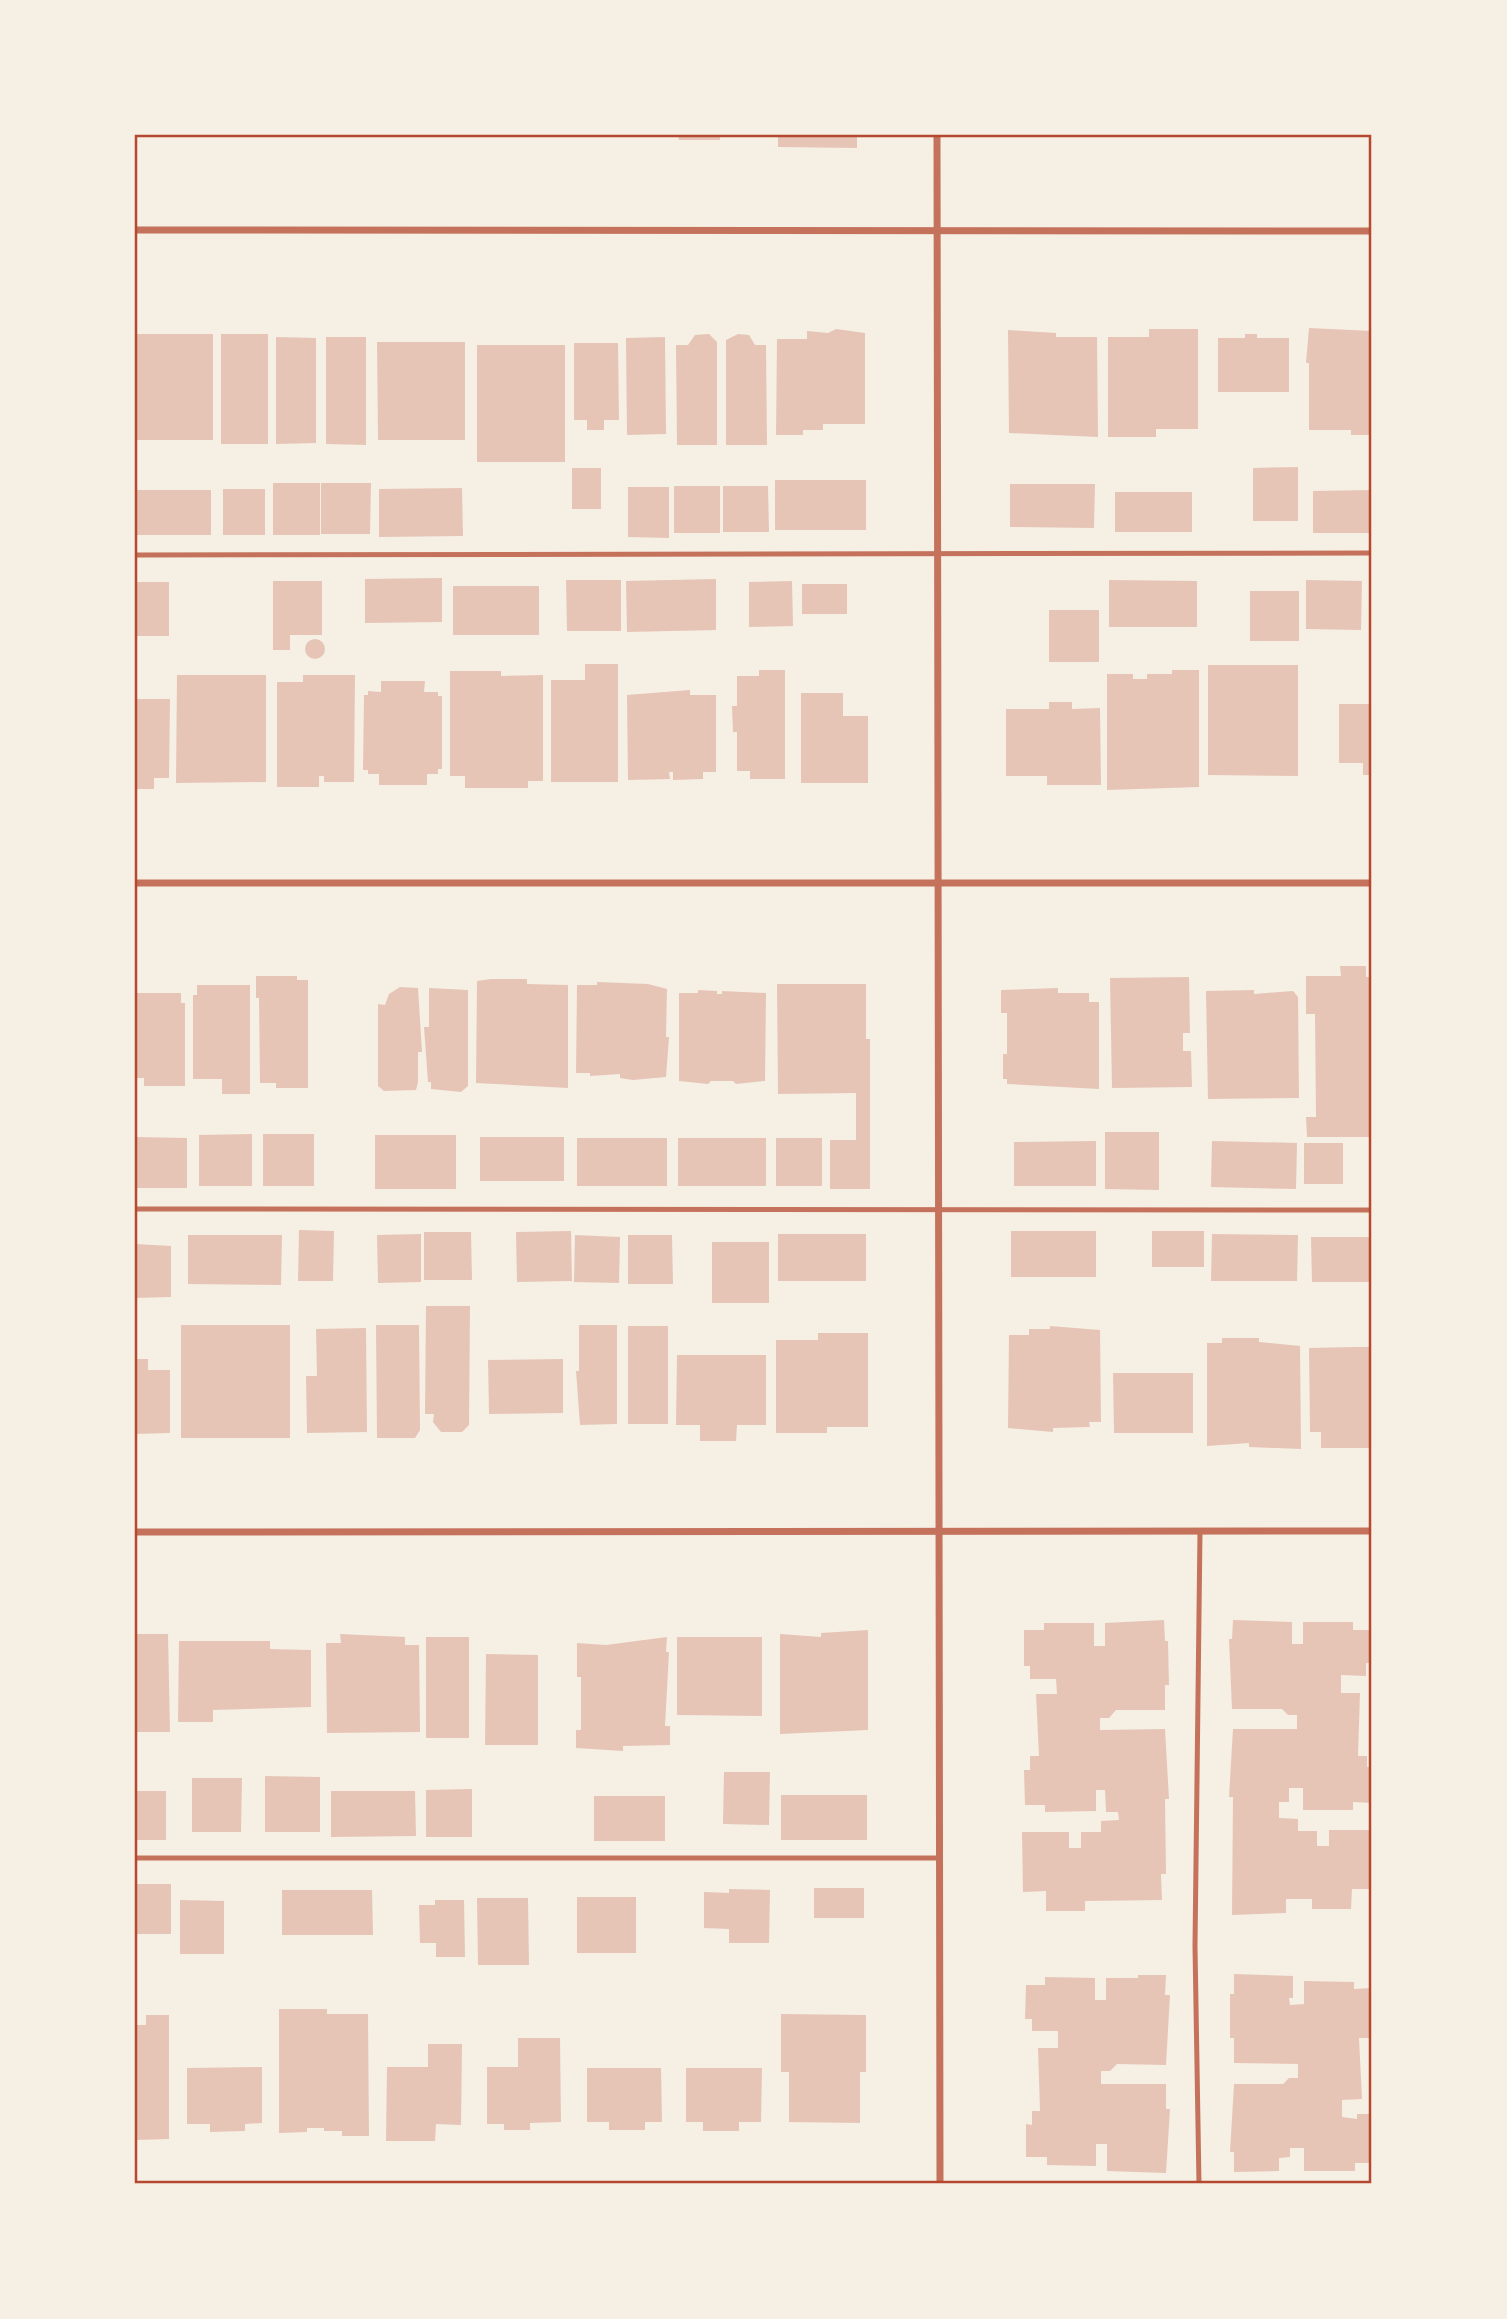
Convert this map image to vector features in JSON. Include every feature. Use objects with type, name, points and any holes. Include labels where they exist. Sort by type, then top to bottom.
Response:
[{"type":"street","points":[[937,135],[940,2184]]},
{"type":"street","points":[[135,230],[1372,231]]},
{"type":"street","points":[[135,884],[1372,883]]},
{"type":"street","points":[[135,1532],[1372,1531]]},
{"type":"lane","points":[[135,555],[1372,553]]},
{"type":"lane","points":[[135,1209],[1372,1210]]},
{"type":"lane","points":[[1199,2184],[1195,1932],[1200,1531]]},
{"type":"lane","points":[[135,1858],[940,1858]]},
{"type":"building","points":[[678,135],[720,135],[720,140],[679,140]]},
{"type":"building","points":[[778,135],[857,135],[857,148],[778,147]]},
{"type":"building","points":[[1309,328],[1372,331],[1372,435],[1351,435],[1351,430],[1309,430],[1309,363],[1306,363]]},
{"type":"building","points":[[836,329],[865,333],[865,424],[823,424],[823,430],[803,430],[803,435],[776,435],[777,339],[807,339],[807,331],[828,333]]},
{"type":"building","points":[[1149,329],[1198,329],[1198,429],[1156,429],[1156,437],[1108,437],[1108,337],[1149,337]]},
{"type":"building","points":[[1008,330],[1056,333],[1056,337],[1097,337],[1098,437],[1009,433]]},
{"type":"building","points":[[135,334],[213,334],[213,440],[135,440]]},
{"type":"building","points":[[221,334],[268,334],[268,444],[221,444]]},
{"type":"building","points":[[709,334],[717,342],[717,445],[677,445],[676,345],[688,345],[695,335]]},
{"type":"building","points":[[738,334],[749,335],[755,345],[766,345],[767,445],[726,445],[726,340]]},
{"type":"building","points":[[1245,334],[1257,334],[1257,338],[1289,338],[1289,392],[1218,392],[1218,338],[1245,338]]},
{"type":"building","points":[[276,337],[316,338],[316,443],[276,444]]},
{"type":"building","points":[[326,337],[366,337],[366,445],[326,444]]},
{"type":"building","points":[[665,337],[666,434],[627,435],[626,338]]},
{"type":"building","points":[[377,342],[465,342],[465,440],[378,440]]},
{"type":"building","points":[[574,343],[618,343],[619,420],[604,420],[604,430],[587,430],[587,420],[574,420]]},
{"type":"building","points":[[477,345],[565,345],[565,462],[477,462]]},
{"type":"building","points":[[1298,467],[1298,521],[1253,521],[1253,468]]},
{"type":"building","points":[[572,468],[601,468],[601,509],[572,509]]},
{"type":"building","points":[[775,480],[866,480],[866,530],[775,530]]},
{"type":"building","points":[[273,483],[320,483],[320,535],[273,535]]},
{"type":"building","points":[[321,483],[371,483],[370,534],[321,534]]},
{"type":"building","points":[[1010,484],[1095,484],[1094,528],[1010,527]]},
{"type":"building","points":[[674,486],[720,486],[720,533],[674,533]]},
{"type":"building","points":[[723,486],[768,486],[769,532],[723,532]]},
{"type":"building","points":[[628,487],[669,487],[669,538],[628,537]]},
{"type":"building","points":[[462,488],[463,536],[379,537],[379,489]]},
{"type":"building","points":[[223,489],[265,489],[265,535],[223,535]]},
{"type":"building","points":[[135,490],[211,490],[211,535],[135,535]]},
{"type":"building","points":[[1372,490],[1372,533],[1313,533],[1313,491]]},
{"type":"building","points":[[1115,492],[1192,492],[1192,532],[1115,532]]},
{"type":"building","points":[[442,578],[442,622],[365,623],[365,579]]},
{"type":"building","points":[[716,579],[716,630],[627,632],[626,581]]},
{"type":"building","points":[[566,580],[621,580],[621,631],[567,631]]},
{"type":"building","points":[[1109,580],[1197,581],[1197,627],[1109,627]]},
{"type":"building","points":[[1306,580],[1362,581],[1361,630],[1306,629]]},
{"type":"building","points":[[273,581],[322,581],[322,635],[290,635],[290,650],[273,650]]},
{"type":"building","points":[[792,581],[793,626],[749,627],[749,582]]},
{"type":"building","points":[[135,582],[169,582],[169,636],[135,636]]},
{"type":"building","points":[[802,584],[847,584],[847,614],[802,614]]},
{"type":"building","points":[[453,586],[539,586],[539,635],[453,635]]},
{"type":"building","points":[[1250,591],[1299,591],[1299,641],[1250,641]]},
{"type":"building","points":[[1049,610],[1099,610],[1099,662],[1049,662]]},
{"type":"building","points":[[311,639],[319,639],[325,649],[319,659],[311,659],[305,653],[305,645]]},
{"type":"building","points":[[585,664],[618,664],[618,782],[551,782],[551,680],[585,680]]},
{"type":"building","points":[[1208,665],[1298,665],[1298,776],[1208,775]]},
{"type":"building","points":[[759,670],[785,670],[785,779],[750,779],[750,771],[737,771],[737,732],[733,732],[732,706],[737,706],[737,676],[759,676]]},
{"type":"building","points":[[1172,670],[1199,670],[1199,787],[1107,790],[1107,674],[1133,674],[1133,679],[1147,679],[1147,674],[1172,674]]},
{"type":"building","points":[[450,671],[501,671],[501,676],[543,675],[543,781],[528,781],[528,788],[465,788],[465,776],[450,776]]},
{"type":"building","points":[[177,675],[266,675],[266,782],[176,783]]},
{"type":"building","points":[[303,675],[355,675],[354,782],[324,782],[324,776],[319,776],[319,787],[277,787],[277,682],[303,682]]},
{"type":"building","points":[[381,681],[425,681],[424,692],[438,692],[438,696],[442,696],[442,769],[438,769],[438,774],[427,774],[427,785],[379,785],[379,774],[368,774],[368,770],[363,770],[364,695],[368,695],[368,691],[381,692]]},
{"type":"building","points":[[690,690],[690,695],[716,695],[716,772],[703,772],[703,779],[673,780],[673,772],[669,772],[670,779],[628,780],[627,695]]},
{"type":"building","points":[[801,693],[843,693],[843,716],[868,716],[868,783],[801,783]]},
{"type":"building","points":[[135,699],[170,699],[169,778],[154,778],[154,789],[135,789]]},
{"type":"building","points":[[1049,702],[1072,702],[1072,709],[1100,708],[1101,785],[1047,785],[1047,776],[1006,776],[1006,709],[1049,709]]},
{"type":"building","points":[[1339,704],[1372,704],[1372,775],[1363,775],[1363,763],[1339,763]]},
{"type":"building","points":[[1340,966],[1366,966],[1366,977],[1372,977],[1372,1137],[1307,1137],[1306,1117],[1316,1117],[1315,1014],[1306,1014],[1306,976],[1341,976]]},
{"type":"building","points":[[256,976],[297,976],[297,980],[308,980],[308,1088],[276,1088],[276,1083],[260,1083],[259,998],[256,998]]},
{"type":"building","points":[[1189,977],[1190,1033],[1183,1033],[1183,1051],[1191,1051],[1192,1087],[1112,1088],[1110,978]]},
{"type":"building","points":[[527,979],[527,984],[568,985],[568,1088],[476,1083],[477,981]]},
{"type":"building","points":[[597,982],[648,984],[667,989],[666,1037],[669,1037],[666,1077],[633,1080],[620,1078],[620,1074],[590,1076],[590,1073],[576,1073],[577,985],[597,985]]},
{"type":"building","points":[[777,984],[866,984],[866,1039],[870,1039],[870,1189],[830,1189],[830,1140],[856,1140],[856,1093],[778,1094]]},
{"type":"building","points":[[197,985],[250,985],[250,1094],[222,1094],[222,1079],[193,1079],[193,995],[197,995]]},
{"type":"building","points":[[400,987],[418,988],[422,1052],[418,1052],[418,1082],[416,1090],[384,1091],[378,1086],[378,1004],[385,1005],[389,994]]},
{"type":"building","points":[[429,988],[468,990],[468,1086],[461,1092],[431,1089],[431,1082],[428,1082],[424,1027],[429,1027]]},
{"type":"building","points":[[1058,988],[1058,993],[1089,993],[1089,1002],[1099,1002],[1099,1089],[1007,1084],[1007,1079],[1003,1079],[1003,1054],[1007,1054],[1007,1013],[1001,1013],[1001,990]]},
{"type":"building","points":[[698,990],[717,991],[717,994],[722,994],[722,991],[766,993],[765,1081],[736,1084],[733,1081],[711,1081],[708,1084],[679,1081],[679,993],[698,993]]},
{"type":"building","points":[[1254,990],[1254,994],[1293,991],[1298,997],[1299,1098],[1208,1099],[1206,991]]},
{"type":"building","points":[[135,993],[181,993],[181,1003],[185,1003],[185,1086],[144,1086],[144,1078],[135,1078]]},
{"type":"building","points":[[1105,1132],[1159,1132],[1159,1190],[1105,1189]]},
{"type":"building","points":[[252,1134],[252,1186],[199,1186],[199,1135]]},
{"type":"building","points":[[263,1134],[314,1134],[314,1186],[263,1186]]},
{"type":"building","points":[[375,1135],[456,1135],[456,1189],[375,1189]]},
{"type":"building","points":[[137,1137],[187,1138],[187,1188],[136,1188]]},
{"type":"building","points":[[480,1137],[564,1137],[564,1181],[480,1181]]},
{"type":"building","points":[[577,1138],[667,1138],[667,1186],[577,1186]]},
{"type":"building","points":[[678,1138],[766,1138],[766,1186],[678,1186]]},
{"type":"building","points":[[776,1138],[822,1138],[822,1186],[776,1186]]},
{"type":"building","points":[[1096,1141],[1096,1186],[1014,1186],[1014,1142]]},
{"type":"building","points":[[1212,1141],[1297,1143],[1296,1189],[1211,1187]]},
{"type":"building","points":[[1304,1143],[1343,1143],[1343,1184],[1304,1184]]},
{"type":"building","points":[[299,1230],[334,1231],[333,1281],[298,1281]]},
{"type":"building","points":[[571,1231],[572,1281],[517,1282],[516,1232]]},
{"type":"building","points":[[1011,1231],[1096,1231],[1096,1277],[1011,1277]]},
{"type":"building","points":[[1152,1231],[1204,1231],[1204,1267],[1152,1267]]},
{"type":"building","points":[[424,1232],[471,1232],[472,1280],[424,1280]]},
{"type":"building","points":[[421,1234],[421,1282],[378,1283],[377,1235]]},
{"type":"building","points":[[778,1234],[866,1234],[866,1281],[778,1281]]},
{"type":"building","points":[[1212,1234],[1298,1235],[1297,1281],[1211,1281]]},
{"type":"building","points":[[188,1235],[282,1235],[281,1285],[188,1284]]},
{"type":"building","points":[[575,1235],[620,1237],[619,1283],[574,1282]]},
{"type":"building","points":[[628,1235],[672,1235],[673,1284],[628,1284]]},
{"type":"building","points":[[1311,1237],[1372,1237],[1372,1282],[1312,1282]]},
{"type":"building","points":[[712,1242],[769,1242],[769,1303],[712,1303]]},
{"type":"building","points":[[135,1244],[171,1246],[171,1297],[135,1298]]},
{"type":"building","points":[[426,1306],[470,1306],[469,1425],[462,1432],[441,1432],[433,1422],[434,1414],[425,1414]]},
{"type":"building","points":[[181,1325],[290,1325],[290,1438],[181,1438]]},
{"type":"building","points":[[376,1325],[419,1325],[420,1430],[415,1438],[377,1438]]},
{"type":"building","points":[[579,1325],[617,1325],[617,1424],[580,1425],[576,1371],[579,1371]]},
{"type":"building","points":[[628,1326],[668,1326],[668,1424],[628,1424]]},
{"type":"building","points":[[1050,1326],[1100,1330],[1101,1422],[1089,1422],[1090,1427],[1053,1428],[1053,1432],[1008,1428],[1009,1335],[1029,1335],[1029,1329],[1050,1329]]},
{"type":"building","points":[[366,1328],[367,1432],[307,1433],[306,1376],[317,1376],[316,1329]]},
{"type":"building","points":[[818,1333],[868,1333],[868,1427],[827,1427],[827,1433],[776,1433],[776,1340],[818,1340]]},
{"type":"building","points":[[1222,1338],[1259,1338],[1259,1342],[1300,1346],[1301,1449],[1249,1447],[1249,1443],[1207,1446],[1207,1343],[1222,1343]]},
{"type":"building","points":[[1372,1347],[1372,1448],[1321,1448],[1321,1432],[1310,1432],[1309,1348]]},
{"type":"building","points":[[677,1355],[766,1355],[766,1425],[737,1425],[736,1441],[700,1441],[700,1425],[676,1425]]},
{"type":"building","points":[[135,1359],[148,1359],[148,1370],[170,1370],[170,1433],[135,1434]]},
{"type":"building","points":[[563,1359],[563,1413],[489,1414],[488,1360]]},
{"type":"building","points":[[1113,1373],[1193,1373],[1193,1433],[1114,1433]]},
{"type":"building","points":[[1164,1620],[1165,1641],[1168,1641],[1169,1685],[1165,1685],[1165,1710],[1116,1710],[1109,1718],[1100,1718],[1100,1730],[1165,1729],[1169,1799],[1165,1799],[1166,1874],[1161,1874],[1162,1900],[1085,1901],[1085,1911],[1046,1911],[1046,1891],[1023,1892],[1022,1832],[1069,1832],[1069,1848],[1081,1848],[1081,1832],[1101,1832],[1101,1821],[1119,1820],[1118,1812],[1106,1812],[1105,1790],[1096,1790],[1096,1811],[1045,1812],[1045,1805],[1025,1805],[1024,1770],[1030,1770],[1030,1756],[1039,1756],[1036,1694],[1057,1694],[1056,1679],[1030,1679],[1030,1666],[1024,1666],[1024,1630],[1044,1630],[1044,1623],[1094,1623],[1094,1646],[1105,1646],[1105,1623]]},
{"type":"building","points":[[1233,1620],[1292,1622],[1292,1644],[1303,1644],[1303,1622],[1353,1622],[1353,1630],[1372,1630],[1372,1663],[1366,1663],[1366,1676],[1341,1675],[1341,1693],[1360,1693],[1358,1756],[1367,1756],[1367,1767],[1372,1767],[1372,1803],[1353,1802],[1353,1810],[1303,1810],[1303,1788],[1289,1788],[1289,1802],[1279,1802],[1279,1818],[1298,1819],[1298,1831],[1317,1831],[1317,1846],[1329,1846],[1329,1830],[1372,1830],[1372,1889],[1352,1889],[1351,1909],[1312,1909],[1312,1899],[1286,1899],[1286,1913],[1232,1915],[1233,1797],[1229,1797],[1233,1729],[1297,1729],[1297,1715],[1288,1715],[1282,1709],[1232,1709],[1229,1639],[1232,1639]]},
{"type":"building","points":[[868,1630],[868,1730],[780,1734],[780,1634],[821,1637],[821,1633]]},
{"type":"building","points":[[135,1634],[168,1634],[170,1732],[135,1732]]},
{"type":"building","points":[[340,1634],[405,1637],[405,1645],[419,1645],[420,1732],[327,1733],[326,1643],[341,1643]]},
{"type":"building","points":[[426,1637],[469,1637],[469,1738],[426,1738]]},
{"type":"building","points":[[667,1637],[666,1652],[669,1652],[665,1726],[670,1726],[670,1745],[623,1746],[623,1751],[576,1748],[576,1730],[581,1730],[581,1677],[577,1677],[577,1643],[606,1645]]},
{"type":"building","points":[[677,1637],[762,1637],[762,1716],[677,1715]]},
{"type":"building","points":[[179,1641],[270,1641],[270,1649],[311,1650],[311,1707],[213,1710],[213,1722],[178,1722]]},
{"type":"building","points":[[486,1654],[538,1655],[538,1745],[485,1745]]},
{"type":"building","points":[[724,1772],[770,1772],[769,1825],[723,1824]]},
{"type":"building","points":[[265,1776],[320,1777],[320,1832],[265,1832]]},
{"type":"building","points":[[192,1778],[242,1778],[241,1832],[192,1832]]},
{"type":"building","points":[[472,1789],[472,1837],[426,1837],[426,1790]]},
{"type":"building","points":[[135,1791],[166,1791],[166,1840],[135,1840]]},
{"type":"building","points":[[331,1791],[415,1791],[416,1836],[331,1837]]},
{"type":"building","points":[[781,1795],[867,1795],[867,1840],[781,1840]]},
{"type":"building","points":[[594,1796],[665,1796],[665,1841],[594,1841]]},
{"type":"building","points":[[135,1884],[171,1884],[171,1934],[135,1934]]},
{"type":"building","points":[[814,1888],[864,1888],[864,1918],[814,1918]]},
{"type":"building","points":[[729,1889],[770,1890],[769,1943],[729,1943],[729,1929],[704,1928],[704,1892],[729,1893]]},
{"type":"building","points":[[282,1890],[372,1890],[373,1935],[282,1935]]},
{"type":"building","points":[[577,1897],[636,1897],[636,1953],[577,1953]]},
{"type":"building","points":[[477,1898],[528,1898],[529,1965],[478,1965]]},
{"type":"building","points":[[180,1900],[224,1901],[224,1954],[180,1954]]},
{"type":"building","points":[[435,1900],[464,1900],[465,1957],[436,1957],[436,1943],[420,1943],[419,1905],[435,1905]]},
{"type":"building","points":[[1234,1974],[1293,1976],[1293,1998],[1289,1998],[1290,2005],[1304,2004],[1304,1981],[1354,1982],[1354,1989],[1372,1988],[1369,2038],[1359,2038],[1362,2099],[1342,2100],[1342,2117],[1357,2119],[1357,2114],[1369,2114],[1372,2163],[1355,2163],[1355,2171],[1304,2171],[1304,2148],[1290,2148],[1290,2157],[1279,2158],[1279,2171],[1234,2172],[1234,2152],[1230,2152],[1234,2084],[1283,2084],[1289,2078],[1298,2078],[1298,2064],[1234,2063],[1234,2038],[1230,2038],[1230,1994],[1234,1994]]},
{"type":"building","points":[[1138,1975],[1166,1975],[1165,1995],[1170,1995],[1166,2065],[1117,2064],[1110,2071],[1101,2071],[1101,2084],[1166,2084],[1166,2109],[1170,2109],[1166,2173],[1107,2171],[1107,2144],[1096,2144],[1096,2166],[1047,2165],[1047,2157],[1026,2157],[1026,2124],[1032,2125],[1032,2111],[1040,2111],[1038,2048],[1058,2048],[1058,2031],[1032,2031],[1032,2019],[1025,2019],[1026,1985],[1045,1985],[1045,1977],[1095,1978],[1095,2000],[1106,2000],[1106,1978],[1138,1978]]},
{"type":"building","points":[[279,2009],[327,2009],[327,2014],[368,2014],[369,2136],[342,2136],[342,2131],[324,2131],[324,2128],[279,2133]]},
{"type":"building","points":[[781,2014],[866,2015],[866,2072],[860,2072],[860,2123],[789,2122],[789,2072],[781,2072]]},
{"type":"building","points":[[146,2015],[169,2015],[169,2139],[135,2140],[135,2025],[146,2025]]},
{"type":"building","points":[[518,2038],[560,2038],[561,2122],[530,2123],[530,2130],[504,2130],[504,2124],[487,2124],[487,2067],[518,2067]]},
{"type":"building","points":[[428,2044],[462,2044],[461,2125],[436,2124],[435,2141],[386,2141],[387,2067],[428,2067]]},
{"type":"building","points":[[262,2067],[262,2123],[245,2124],[245,2131],[210,2132],[210,2124],[187,2124],[187,2068]]},
{"type":"building","points":[[587,2068],[661,2068],[662,2122],[645,2122],[645,2130],[609,2130],[609,2122],[587,2122]]},
{"type":"building","points":[[686,2068],[762,2068],[761,2122],[739,2122],[739,2131],[703,2131],[703,2122],[686,2122]]}]
